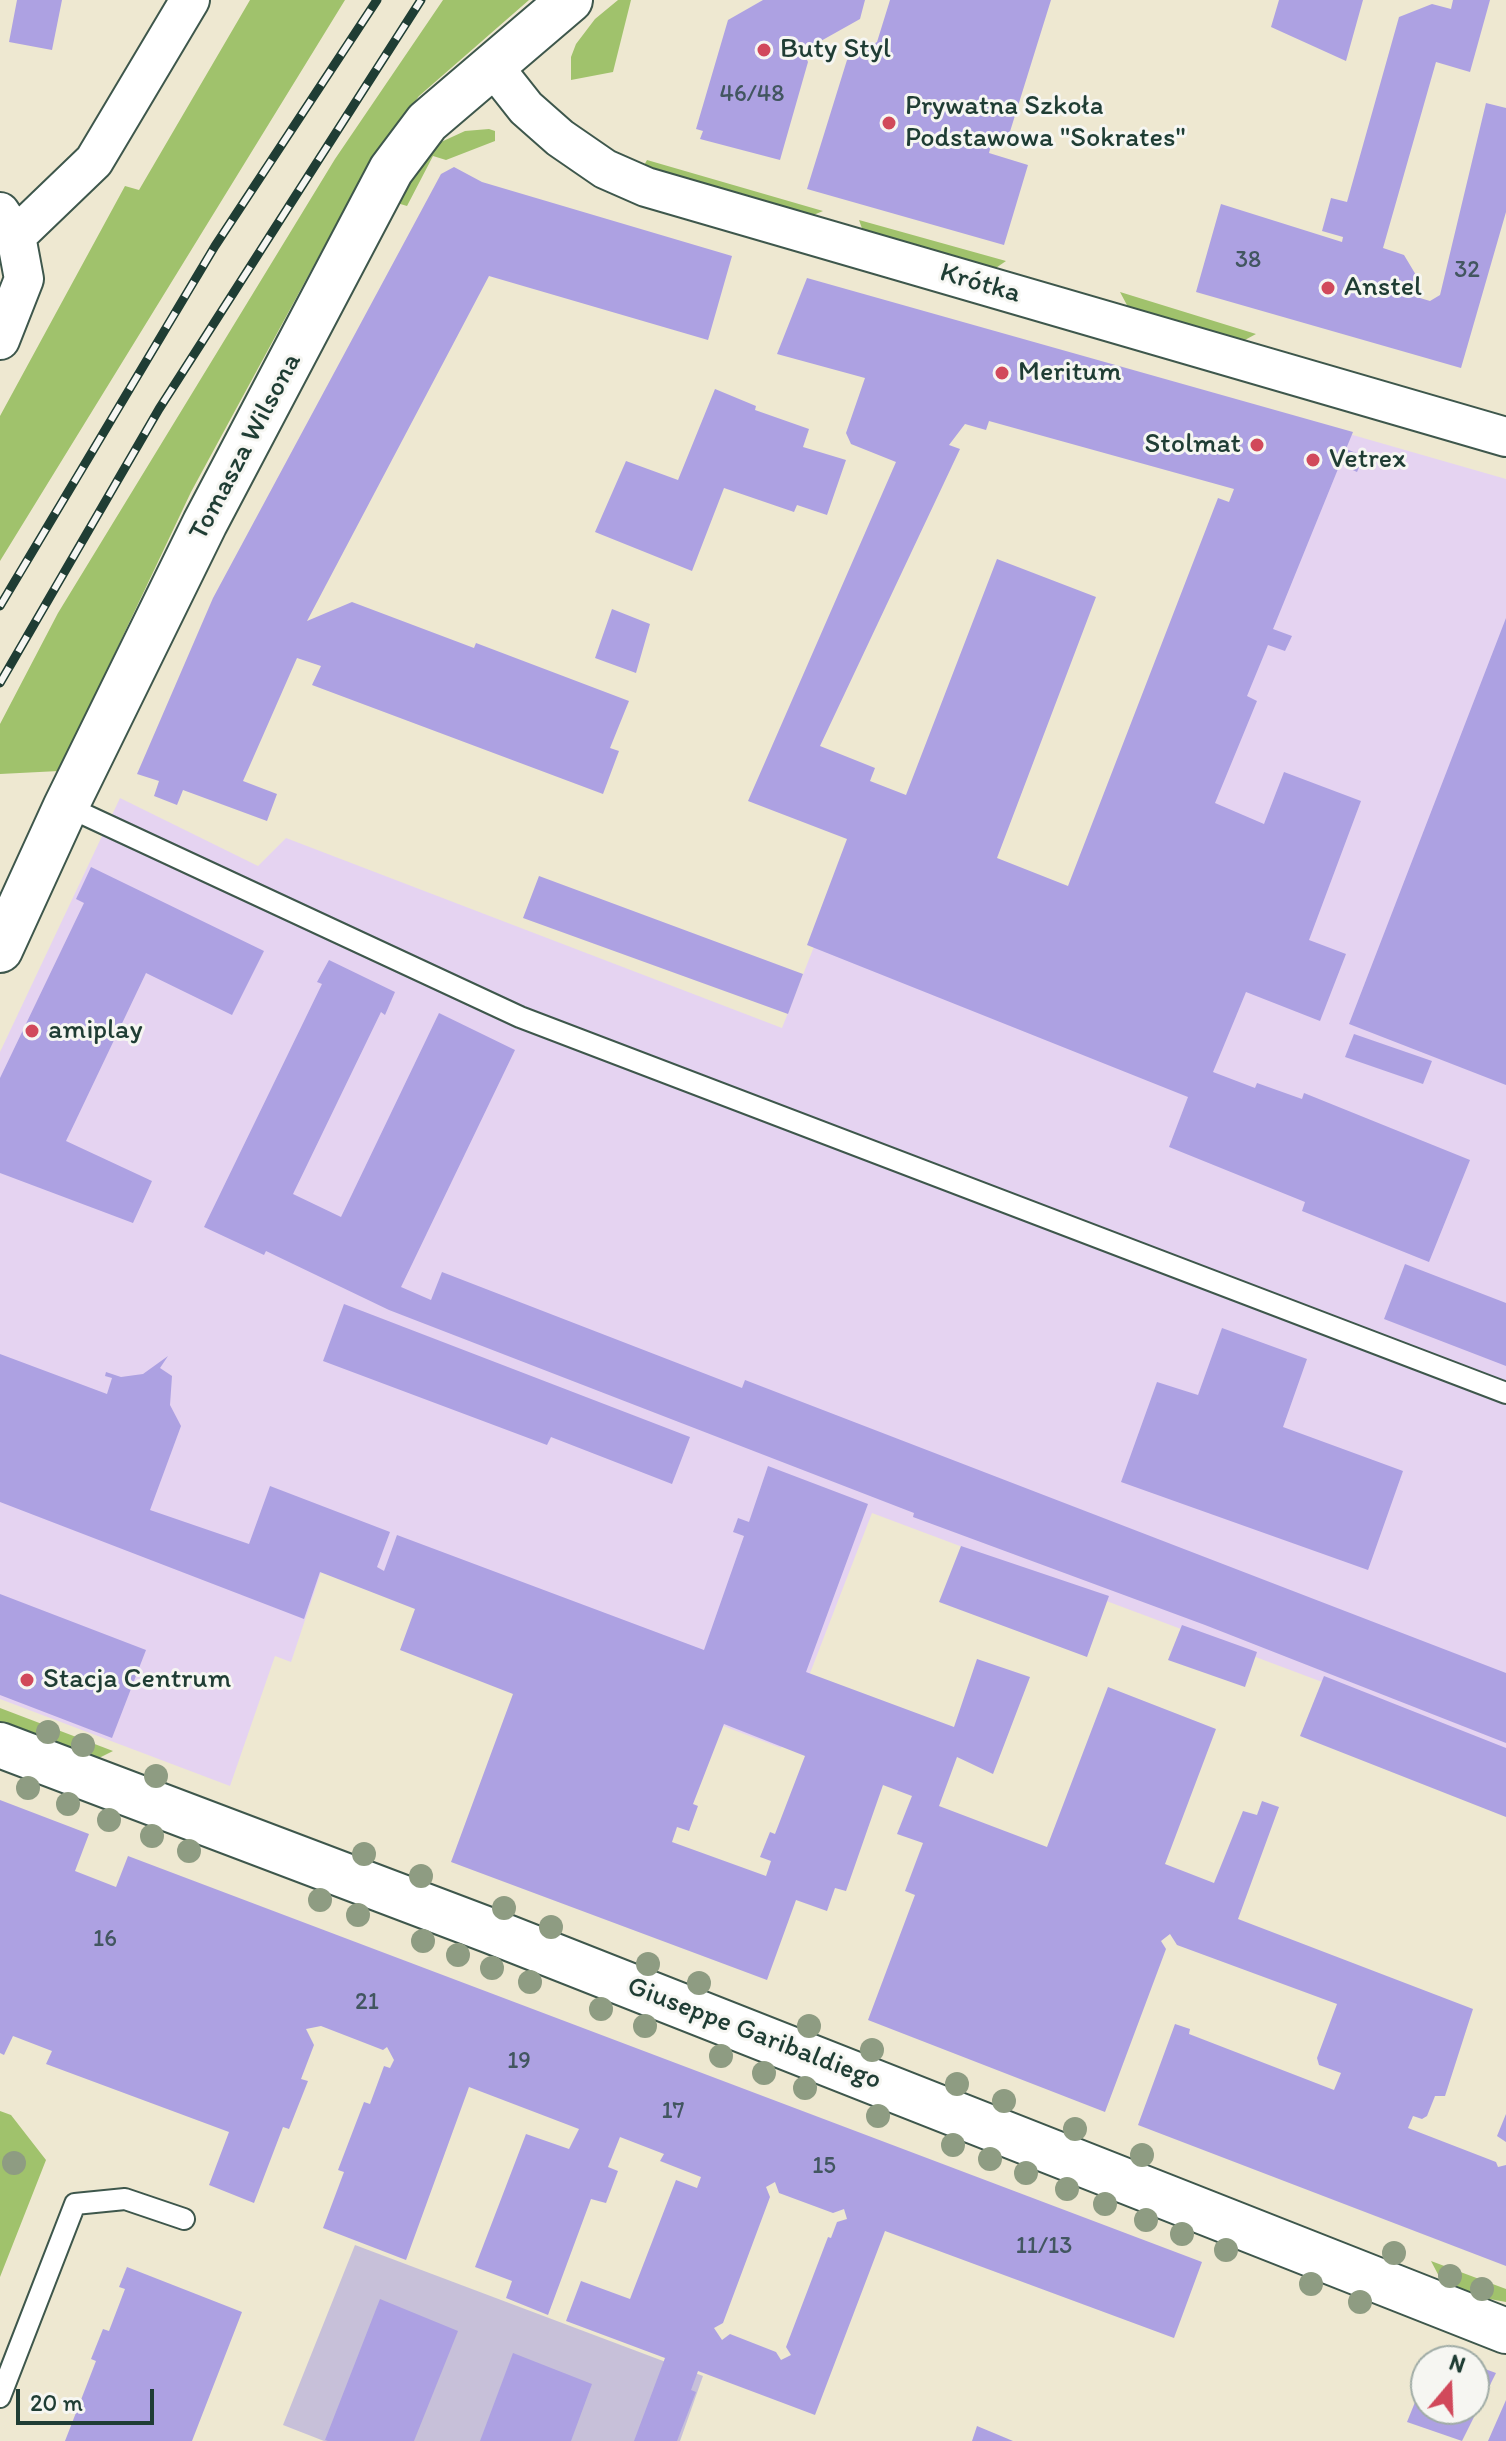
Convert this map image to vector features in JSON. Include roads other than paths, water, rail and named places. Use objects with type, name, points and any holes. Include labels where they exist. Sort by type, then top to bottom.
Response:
[{"type":"street","points":[[0,340],[24,279],[8,224],[94,161],[190,0]]},
{"type":"street","name":"Tomasza Wilsona","points":[[0,950],[66,806],[205,523],[391,170],[427,122],[570,0]]},
{"type":"street","name":"Krótka","points":[[492,65],[526,108],[560,138],[605,169],[646,187],[1506,437]]},
{"type":"street","name":"Giuseppe Garibaldiego","points":[[0,1745],[491,1931],[1506,2331]]},
{"type":"lane","points":[[66,806],[520,1017],[1506,1393]]},
{"type":"lane","points":[[0,2397],[6,2365],[75,2204],[125,2199],[184,2219]]},
{"type":"railway","points":[[0,606],[215,246],[377,0]]},
{"type":"railway","points":[[0,683],[159,409],[421,0]]},
{"type":"place","name":"Buty Styl","points":[[764,50]]},
{"type":"place","name":"Prywatna Szkoła Podstawowa \"Sokrates\"","points":[[889,123]]},
{"type":"place","name":"Anstel","points":[[1328,288]]},
{"type":"place","name":"Meritum","points":[[1002,373]]},
{"type":"place","name":"Stolmat","points":[[1257,445]]},
{"type":"place","name":"Vetrex","points":[[1313,460]]},
{"type":"place","name":"amiplay","points":[[32,1031]]},
{"type":"place","name":"Stacja Centrum","points":[[27,1680]]}]
